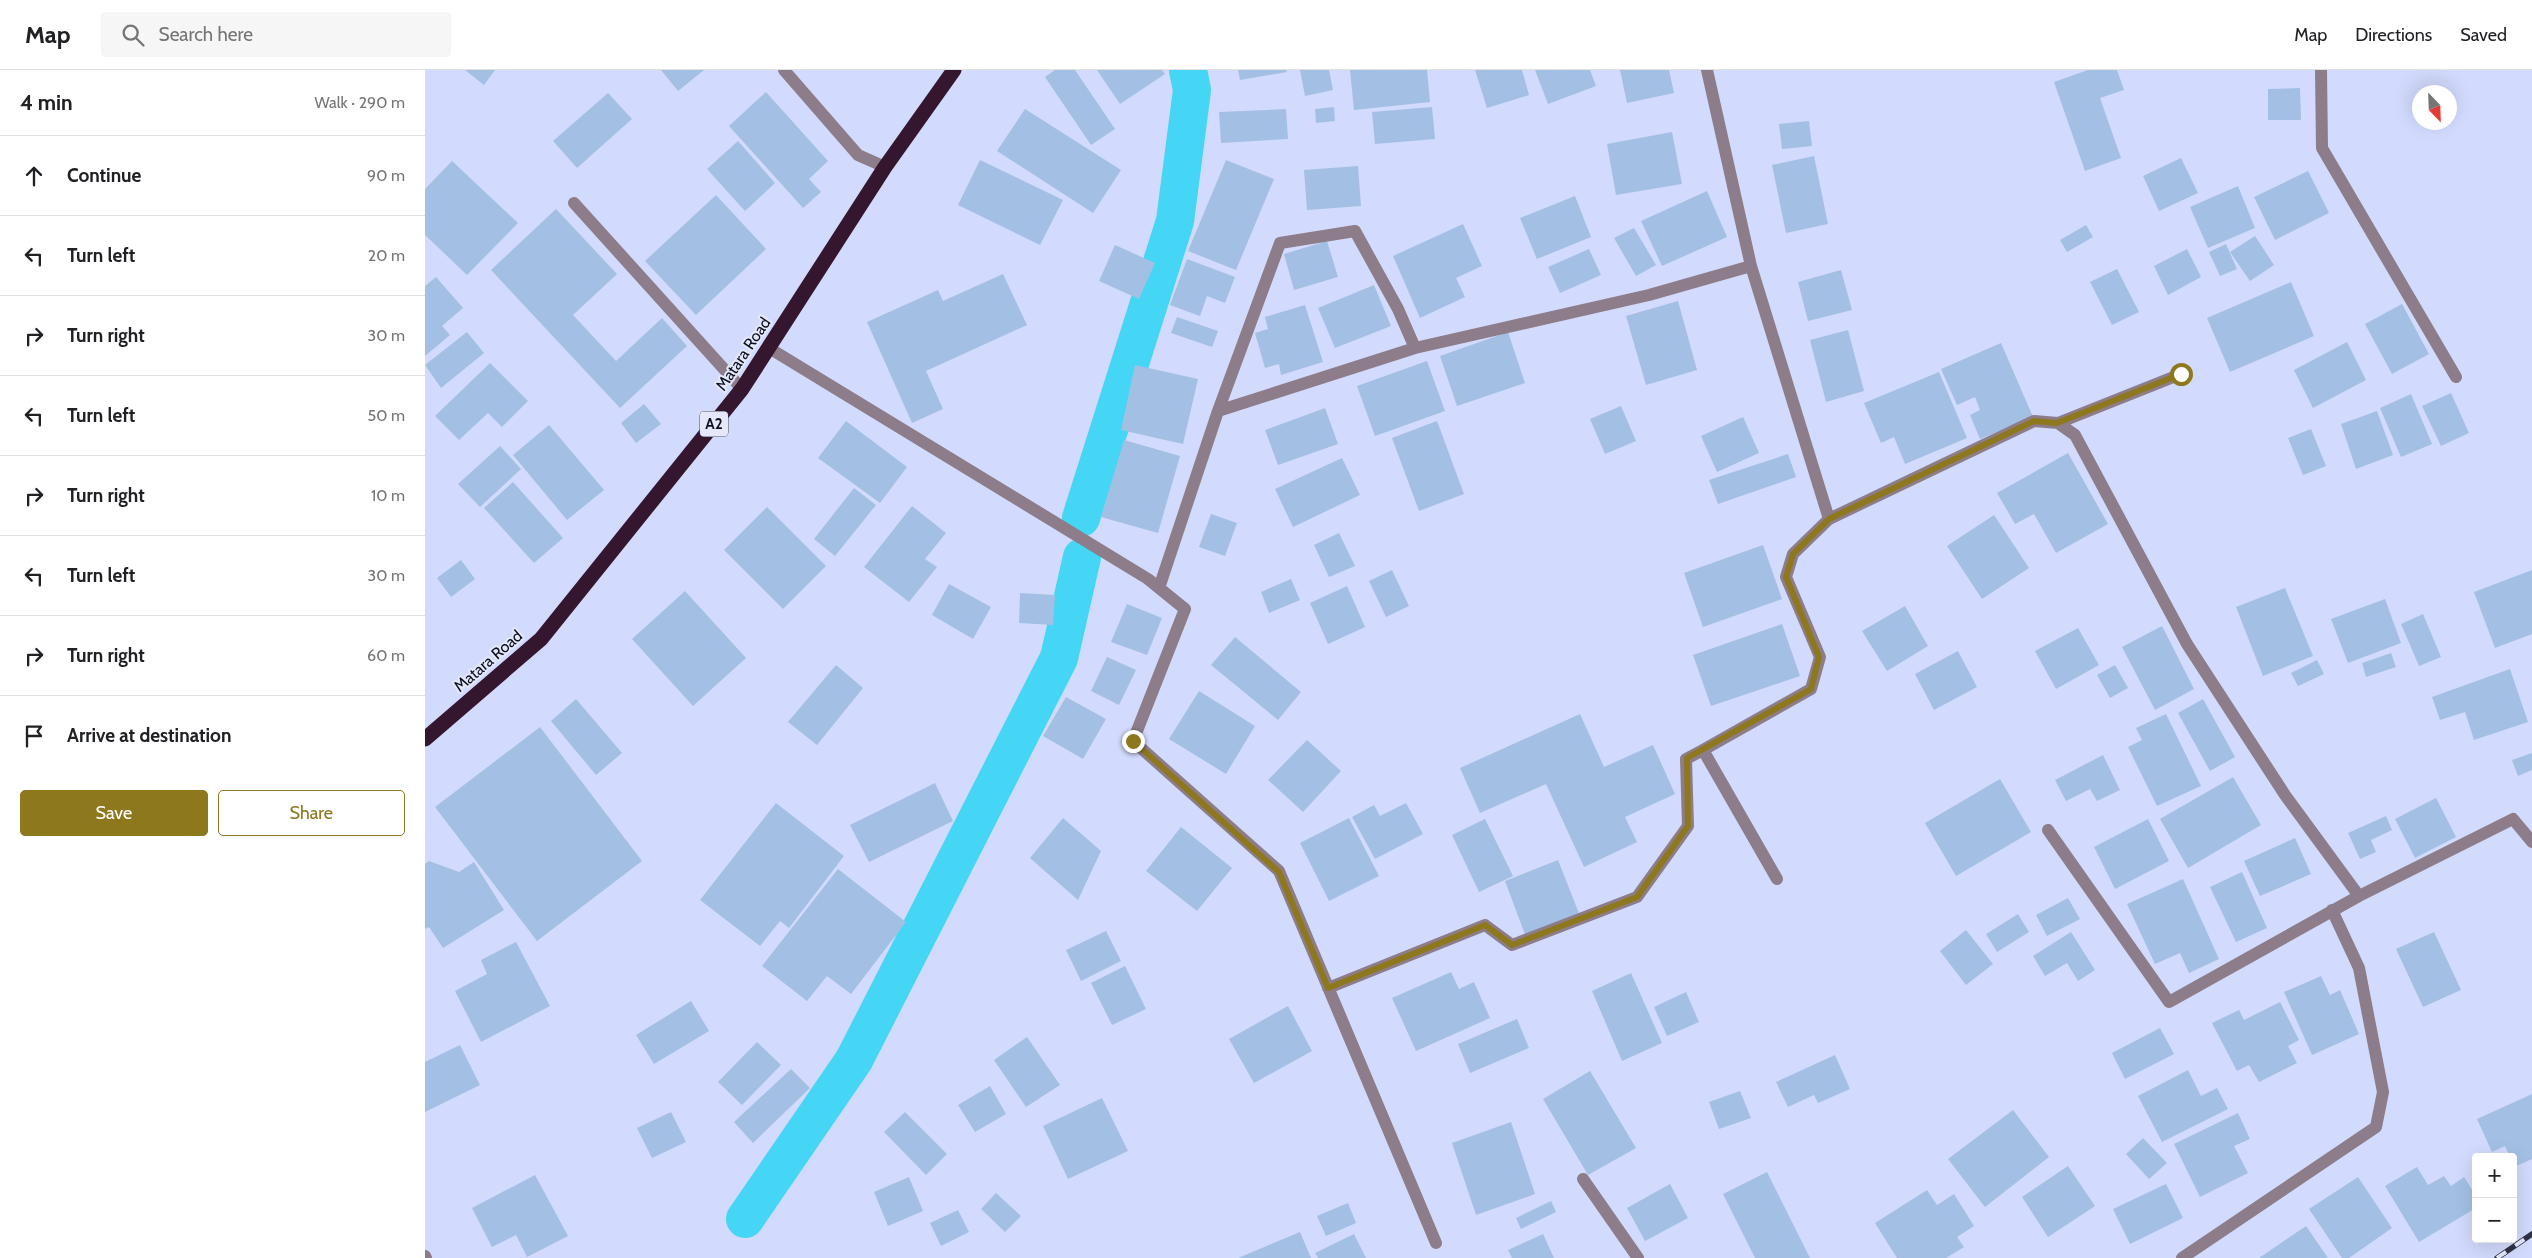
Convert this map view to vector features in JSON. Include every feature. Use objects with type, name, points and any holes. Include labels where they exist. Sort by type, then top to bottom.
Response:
[{"type":"highway","name":"Matara Road","points":[[425,739],[541,639],[742,389],[885,167],[954,70]]},
{"type":"street","points":[[784,70],[858,155],[885,167]]},
{"type":"street","points":[[1707,70],[1751,266],[1829,519]]},
{"type":"street","points":[[2321,70],[2322,148],[2456,377]]},
{"type":"street","points":[[574,203],[742,389]]},
{"type":"street","points":[[1159,588],[1218,410],[1280,243],[1355,231],[1398,309],[1415,348]]},
{"type":"street","points":[[1218,410],[1415,348],[1649,295],[1751,266]]},
{"type":"street","points":[[769,348],[1148,579],[1185,609],[1133,741],[1279,872],[1436,1243]]},
{"type":"street","points":[[1328,988],[1485,925],[1512,945],[1637,897],[1688,826],[1687,758],[1811,689],[1819,657],[1786,577],[1793,554],[1829,519],[2034,421],[2057,423],[2181,374]]},
{"type":"street","points":[[2057,423],[2075,436],[2187,644],[2285,795],[2359,896]]},
{"type":"street","points":[[1703,750],[1777,879]]},
{"type":"street","points":[[2048,830],[2169,1002],[2332,910],[2513,819],[2532,842]]},
{"type":"street","points":[[2182,1258],[2375,1127],[2383,1092],[2359,968],[2332,910]]},
{"type":"street","points":[[1583,1179],[1638,1258]]},
{"type":"building","points":[[465,70],[495,70],[484,85]]},
{"type":"building","points":[[661,70],[704,70],[678,91]]},
{"type":"building","points":[[1055,70],[1075,70],[1115,129],[1091,145],[1045,77]]},
{"type":"building","points":[[1097,70],[1162,70],[1165,74],[1120,104]]},
{"type":"building","points":[[1238,70],[1286,70],[1287,72],[1240,80]]},
{"type":"building","points":[[1300,70],[1329,70],[1333,90],[1305,96]]},
{"type":"building","points":[[1350,70],[1427,70],[1430,102],[1354,110]]},
{"type":"building","points":[[1475,70],[1522,70],[1529,95],[1487,108]]},
{"type":"building","points":[[1535,70],[1590,70],[1596,86],[1548,104]]},
{"type":"building","points":[[1620,70],[1669,70],[1674,93],[1627,103]]},
{"type":"building","points":[[2088,70],[2117,70],[2124,90],[2100,98],[2121,158],[2085,171],[2054,82]]},
{"type":"building","points":[[2300,88],[2301,120],[2268,120],[2268,89]]},
{"type":"building","points":[[766,92],[828,161],[809,179],[821,192],[803,208],[729,126]]},
{"type":"building","points":[[608,93],[632,119],[577,168],[553,141]]},
{"type":"building","points":[[1334,107],[1335,121],[1316,123],[1315,109]]},
{"type":"building","points":[[1432,107],[1435,139],[1375,144],[1372,112]]},
{"type":"building","points":[[1025,109],[1121,170],[1093,213],[997,151]]},
{"type":"building","points":[[1286,109],[1288,139],[1221,143],[1219,112]]},
{"type":"building","points":[[1809,121],[1812,146],[1782,149],[1779,124]]},
{"type":"building","points":[[1672,132],[1682,184],[1616,195],[1607,144]]},
{"type":"building","points":[[738,141],[775,183],[745,211],[707,169]]},
{"type":"building","points":[[1814,156],[1828,224],[1786,233],[1772,165]]},
{"type":"building","points":[[2181,158],[2198,193],[2159,211],[2143,176]]},
{"type":"building","points":[[980,160],[1063,200],[1040,245],[958,205]]},
{"type":"building","points":[[1226,160],[1274,179],[1236,270],[1188,251]]},
{"type":"building","points":[[452,161],[518,223],[467,275],[425,235],[425,189]]},
{"type":"building","points":[[1358,166],[1361,206],[1307,210],[1304,170]]},
{"type":"building","points":[[2308,171],[2329,213],[2275,240],[2254,197]]},
{"type":"building","points":[[2238,186],[2255,228],[2208,248],[2190,207]]},
{"type":"building","points":[[1707,191],[1727,237],[1662,266],[1641,221]]},
{"type":"building","points":[[716,195],[766,249],[696,315],[645,261]]},
{"type":"building","points":[[1575,196],[1591,237],[1537,259],[1520,218]]},
{"type":"building","points":[[556,209],[617,274],[573,315],[616,361],[662,318],[687,346],[620,408],[491,270]]},
{"type":"building","points":[[1463,224],[1482,266],[1456,278],[1465,297],[1420,318],[1393,256]]},
{"type":"building","points":[[2086,225],[2093,237],[2067,252],[2060,240]]},
{"type":"building","points":[[1634,228],[1656,265],[1636,276],[1614,238]]},
{"type":"building","points":[[2255,236],[2274,265],[2250,281],[2230,252]]},
{"type":"building","points":[[1327,241],[1338,277],[1294,290],[1284,254]]},
{"type":"building","points":[[2226,244],[2237,269],[2220,276],[2209,252]]},
{"type":"building","points":[[1115,245],[1155,263],[1139,299],[1099,281]]},
{"type":"building","points":[[1589,249],[1601,275],[1560,293],[1548,267]]},
{"type":"building","points":[[2187,249],[2201,277],[2168,295],[2154,266]]},
{"type":"building","points":[[1187,259],[1235,277],[1225,303],[1207,296],[1200,316],[1170,305]]},
{"type":"building","points":[[2117,269],[2139,312],[2112,325],[2090,282]]},
{"type":"building","points":[[1841,270],[1852,310],[1808,321],[1798,282]]},
{"type":"building","points":[[1003,274],[1027,325],[926,371],[943,409],[912,423],[867,322],[938,290],[943,301]]},
{"type":"building","points":[[436,277],[463,308],[442,326],[450,335],[425,356],[425,286]]},
{"type":"building","points":[[2291,282],[2314,336],[2230,372],[2207,318]]},
{"type":"building","points":[[1374,285],[1391,326],[1335,348],[1318,308]]},
{"type":"building","points":[[1678,301],[1697,370],[1646,385],[1626,316]]},
{"type":"building","points":[[2402,304],[2429,354],[2392,374],[2365,324]]},
{"type":"building","points":[[1305,305],[1323,362],[1281,375],[1279,364],[1265,368],[1255,333],[1268,329],[1265,317]]},
{"type":"building","points":[[1177,317],[1218,331],[1212,347],[1171,333]]},
{"type":"building","points":[[1848,330],[1864,391],[1826,402],[1810,340]]},
{"type":"building","points":[[467,332],[484,353],[441,388],[425,365]]},
{"type":"building","points":[[1508,332],[1525,383],[1457,406],[1440,356]]},
{"type":"building","points":[[2347,342],[2366,380],[2313,408],[2294,370]]},
{"type":"building","points":[[2001,343],[2033,417],[1980,439],[1970,415],[1980,410],[1975,397],[1957,405],[1941,369]]},
{"type":"building","points":[[1427,361],[1445,411],[1375,436],[1357,386]]},
{"type":"building","points":[[490,363],[528,401],[502,427],[488,413],[459,440],[435,416]]},
{"type":"building","points":[[1135,365],[1198,379],[1183,444],[1121,430]]},
{"type":"building","points":[[1939,372],[1967,438],[1905,464],[1894,437],[1881,443],[1864,403]]},
{"type":"building","points":[[2451,393],[2469,433],[2441,446],[2422,406]]},
{"type":"building","points":[[2411,394],[2432,444],[2401,457],[2380,408]]},
{"type":"building","points":[[644,404],[661,424],[636,443],[621,423]]},
{"type":"building","points":[[1621,406],[1636,441],[1605,454],[1590,419]]},
{"type":"building","points":[[1325,408],[1338,444],[1278,465],[1265,430]]},
{"type":"building","points":[[2377,411],[2393,455],[2356,469],[2341,424]]},
{"type":"building","points":[[1743,417],[1759,453],[1717,472],[1701,436]]},
{"type":"building","points":[[846,421],[907,467],[880,503],[818,458]]},
{"type":"building","points":[[1437,421],[1464,494],[1419,511],[1392,438]]},
{"type":"building","points":[[549,425],[604,490],[567,520],[513,455]]},
{"type":"building","points":[[2311,429],[2326,466],[2303,475],[2288,438]]},
{"type":"building","points":[[1124,440],[1180,456],[1158,533],[1101,517]]},
{"type":"building","points":[[500,446],[521,469],[480,507],[458,484]]},
{"type":"building","points":[[2068,453],[2108,524],[2056,553],[2034,514],[2015,524],[1997,493]]},
{"type":"building","points":[[1788,454],[1796,477],[1718,504],[1709,480]]},
{"type":"building","points":[[1342,458],[1360,495],[1293,527],[1275,489]]},
{"type":"building","points":[[513,482],[563,538],[534,563],[484,508]]},
{"type":"building","points":[[854,488],[876,505],[835,556],[814,539]]},
{"type":"building","points":[[912,506],[946,533],[925,559],[937,567],[909,602],[864,567]]},
{"type":"building","points":[[767,507],[826,566],[783,609],[724,550]]},
{"type":"building","points":[[1211,514],[1237,523],[1225,556],[1199,547]]},
{"type":"building","points":[[1994,515],[2029,568],[1982,599],[1947,546]]},
{"type":"building","points":[[1339,533],[1355,566],[1329,577],[1314,545]]},
{"type":"building","points":[[1763,545],[1782,599],[1703,627],[1684,573]]},
{"type":"building","points":[[461,560],[475,579],[451,597],[437,578]]},
{"type":"building","points":[[1392,570],[1409,606],[1386,617],[1369,581]]},
{"type":"building","points":[[2532,570],[2532,634],[2495,648],[2474,592]]},
{"type":"building","points":[[1291,579],[1300,600],[1269,613],[1261,592]]},
{"type":"building","points":[[949,584],[991,607],[973,639],[932,615]]},
{"type":"building","points":[[1347,586],[1365,627],[1328,644],[1310,603]]},
{"type":"building","points":[[2285,588],[2313,656],[2263,676],[2236,607]]},
{"type":"building","points":[[685,591],[746,658],[693,706],[632,639]]},
{"type":"building","points":[[1020,593],[1055,595],[1053,625],[1019,623]]},
{"type":"building","points":[[2385,599],[2401,643],[2348,663],[2331,619]]},
{"type":"building","points":[[1127,604],[1162,618],[1147,655],[1111,642]]},
{"type":"building","points":[[1905,606],[1928,646],[1887,671],[1862,631]]},
{"type":"building","points":[[2423,614],[2441,657],[2419,666],[2401,624]]},
{"type":"building","points":[[1782,624],[1800,676],[1711,706],[1693,655]]},
{"type":"building","points":[[2162,626],[2194,689],[2155,710],[2122,647]]},
{"type":"building","points":[[2078,628],[2099,665],[2056,689],[2035,651]]},
{"type":"building","points":[[1235,637],[1301,692],[1278,720],[1211,665]]},
{"type":"building","points":[[1958,651],[1977,687],[1934,710],[1915,674]]},
{"type":"building","points":[[2391,653],[2396,667],[2366,677],[2362,663]]},
{"type":"building","points":[[1107,657],[1136,670],[1119,705],[1091,691]]},
{"type":"building","points":[[2317,660],[2324,674],[2298,686],[2291,673]]},
{"type":"building","points":[[836,665],[863,688],[817,745],[788,722]]},
{"type":"building","points":[[2115,665],[2128,688],[2110,698],[2097,675]]},
{"type":"building","points":[[2510,669],[2528,722],[2474,740],[2465,712],[2440,720],[2432,697]]},
{"type":"building","points":[[1199,691],[1255,726],[1226,774],[1169,739]]},
{"type":"building","points":[[1066,697],[1106,719],[1083,759],[1043,736]]},
{"type":"building","points":[[576,699],[622,753],[596,775],[551,721]]},
{"type":"building","points":[[2203,699],[2235,757],[2210,771],[2178,713]]},
{"type":"building","points":[[1580,714],[1604,767],[1653,745],[1675,794],[1625,817],[1637,842],[1584,867],[1546,784],[1480,813],[1460,768]]},
{"type":"building","points":[[2166,714],[2201,786],[2157,806],[2128,747],[2142,740],[2136,728]]},
{"type":"building","points":[[540,727],[642,861],[537,941],[435,807]]},
{"type":"building","points":[[1307,740],[1341,771],[1303,812],[1268,780]]},
{"type":"building","points":[[2532,753],[2532,770],[2518,776],[2512,760]]},
{"type":"building","points":[[2103,755],[2120,790],[2097,801],[2090,789],[2066,801],[2055,780]]},
{"type":"building","points":[[2233,777],[2261,825],[2188,868],[2160,819]]},
{"type":"building","points":[[2000,779],[2031,832],[1956,876],[1925,823]]},
{"type":"building","points":[[935,783],[953,821],[869,862],[850,825]]},
{"type":"building","points":[[2436,798],[2456,837],[2415,858],[2395,819]]},
{"type":"building","points":[[776,803],[844,856],[789,928],[780,921],[760,946],[700,900]]},
{"type":"building","points":[[1406,803],[1423,834],[1375,859],[1352,817],[1374,805],[1380,816]]},
{"type":"building","points":[[2386,816],[2392,830],[2371,840],[2376,852],[2360,859],[2348,833]]},
{"type":"building","points":[[1063,818],[1101,851],[1078,900],[1030,858]]},
{"type":"building","points":[[1349,818],[1379,876],[1329,901],[1300,843]]},
{"type":"building","points":[[1485,819],[1513,876],[1479,892],[1452,835]]},
{"type":"building","points":[[2148,819],[2169,861],[2115,889],[2094,847]]},
{"type":"building","points":[[1181,827],[1232,868],[1197,911],[1146,871]]},
{"type":"building","points":[[2295,838],[2311,874],[2260,896],[2244,861]]},
{"type":"building","points":[[1558,860],[1580,916],[1526,937],[1505,881]]},
{"type":"building","points":[[429,861],[459,872],[474,862],[504,910],[443,948],[429,927],[425,929],[425,864]]},
{"type":"building","points":[[838,869],[906,922],[851,994],[827,976],[807,1001],[762,966]]},
{"type":"building","points":[[2242,872],[2267,928],[2236,942],[2210,887]]},
{"type":"building","points":[[2183,879],[2219,959],[2189,973],[2180,953],[2155,964],[2127,904]]},
{"type":"building","points":[[2068,898],[2080,919],[2047,936],[2036,915]]},
{"type":"building","points":[[2018,914],[2029,932],[1997,952],[1986,934]]},
{"type":"building","points":[[1966,930],[1993,964],[1966,985],[1940,951]]},
{"type":"building","points":[[1106,931],[1121,961],[1081,981],[1066,950]]},
{"type":"building","points":[[2071,932],[2095,970],[2078,981],[2067,963],[2045,976],[2033,956]]},
{"type":"building","points":[[2434,932],[2461,990],[2423,1007],[2396,949]]},
{"type":"building","points":[[516,942],[550,1006],[481,1042],[455,991],[487,974],[481,960]]},
{"type":"building","points":[[1125,966],[1146,1009],[1112,1025],[1091,983]]},
{"type":"building","points":[[1451,972],[1459,989],[1474,982],[1490,1018],[1416,1051],[1392,998]]},
{"type":"building","points":[[1631,973],[1662,1043],[1622,1061],[1592,991]]},
{"type":"building","points":[[2321,976],[2330,995],[2340,990],[2359,1034],[2312,1055],[2284,992]]},
{"type":"building","points":[[1686,992],[1699,1022],[1667,1036],[1654,1007]]},
{"type":"building","points":[[691,1001],[709,1031],[654,1064],[636,1035]]},
{"type":"building","points":[[2280,1002],[2299,1040],[2288,1046],[2297,1063],[2259,1082],[2249,1065],[2237,1071],[2212,1023],[2239,1010],[2244,1020]]},
{"type":"building","points":[[1288,1006],[1312,1051],[1254,1083],[1229,1039]]},
{"type":"building","points":[[1517,1019],[1529,1048],[1470,1073],[1458,1044]]},
{"type":"building","points":[[2160,1028],[2174,1054],[2125,1079],[2112,1053]]},
{"type":"building","points":[[1027,1037],[1060,1085],[1026,1107],[994,1060]]},
{"type":"building","points":[[757,1042],[781,1065],[742,1105],[718,1082]]},
{"type":"building","points":[[460,1045],[480,1085],[425,1112],[425,1062]]},
{"type":"building","points":[[1835,1055],[1850,1089],[1818,1103],[1814,1095],[1788,1107],[1776,1082]]},
{"type":"building","points":[[791,1069],[810,1088],[753,1143],[734,1122]]},
{"type":"building","points":[[2188,1070],[2201,1096],[2217,1088],[2228,1109],[2162,1142],[2138,1096]]},
{"type":"building","points":[[1590,1071],[1636,1148],[1588,1175],[1543,1099]]},
{"type":"building","points":[[990,1086],[1006,1114],[975,1132],[958,1105]]},
{"type":"building","points":[[1740,1091],[1751,1118],[1719,1129],[1709,1102]]},
{"type":"building","points":[[2532,1094],[2532,1159],[2517,1166],[2517,1153],[2508,1153],[2505,1146],[2492,1152],[2477,1119]]},
{"type":"building","points":[[1102,1098],[1128,1151],[1068,1179],[1043,1126]]},
{"type":"building","points":[[2013,1110],[2049,1157],[1985,1207],[1948,1159]]},
{"type":"building","points":[[671,1112],[686,1142],[652,1158],[637,1128]]},
{"type":"building","points":[[905,1112],[947,1154],[926,1175],[884,1132]]},
{"type":"building","points":[[2238,1113],[2250,1139],[2234,1146],[2248,1173],[2200,1197],[2174,1144]]},
{"type":"building","points":[[1511,1122],[1535,1194],[1476,1215],[1452,1143]]},
{"type":"building","points":[[2143,1138],[2167,1163],[2149,1179],[2126,1154]]},
{"type":"building","points":[[2068,1166],[2095,1206],[2048,1237],[2022,1197]]},
{"type":"building","points":[[2417,1167],[2428,1185],[2444,1176],[2451,1186],[2464,1177],[2472,1190],[2472,1210],[2419,1242],[2385,1186]]},
{"type":"building","points":[[1767,1172],[1810,1258],[1755,1258],[1723,1194]]},
{"type":"building","points":[[535,1175],[568,1236],[527,1257],[516,1235],[492,1247],[472,1208]]},
{"type":"building","points":[[909,1177],[923,1211],[888,1226],[874,1192]]},
{"type":"building","points":[[2358,1177],[2392,1228],[2349,1258],[2342,1258],[2309,1209]]},
{"type":"building","points":[[1670,1184],[1688,1218],[1645,1241],[1627,1208]]},
{"type":"building","points":[[2166,1184],[2183,1218],[2130,1244],[2113,1209]]},
{"type":"building","points":[[1927,1190],[1937,1205],[1954,1194],[1974,1226],[1957,1237],[1964,1247],[1946,1258],[1897,1258],[1875,1223]]},
{"type":"building","points":[[996,1193],[1021,1216],[1005,1232],[981,1209]]},
{"type":"building","points":[[1551,1201],[1556,1212],[1521,1229],[1516,1218]]},
{"type":"building","points":[[1348,1203],[1356,1223],[1326,1236],[1317,1216]]},
{"type":"building","points":[[958,1210],[969,1232],[941,1246],[930,1223]]},
{"type":"building","points":[[2306,1226],[2328,1258],[2259,1258]]},
{"type":"building","points":[[1300,1232],[1311,1258],[1238,1258]]},
{"type":"building","points":[[1354,1234],[1366,1258],[1318,1258],[1315,1253]]},
{"type":"building","points":[[1543,1234],[1554,1258],[1512,1258],[1508,1250]]},
{"type":"waterway","points":[[1081,518],[1175,221],[1192,90],[1188,70]]},
{"type":"waterway","points":[[745,1219],[854,1060],[1059,658],[1082,557]]},
{"type":"railway","points":[[2497,1258],[2532,1234]]},
{"type":"route","points":[[1133,741],[1279,872],[1328,988],[1485,925],[1512,945],[1637,897],[1688,826],[1687,758],[1811,689],[1819,657],[1786,577],[1793,554],[1829,519],[2034,421],[2057,423],[2181,374]]}]
